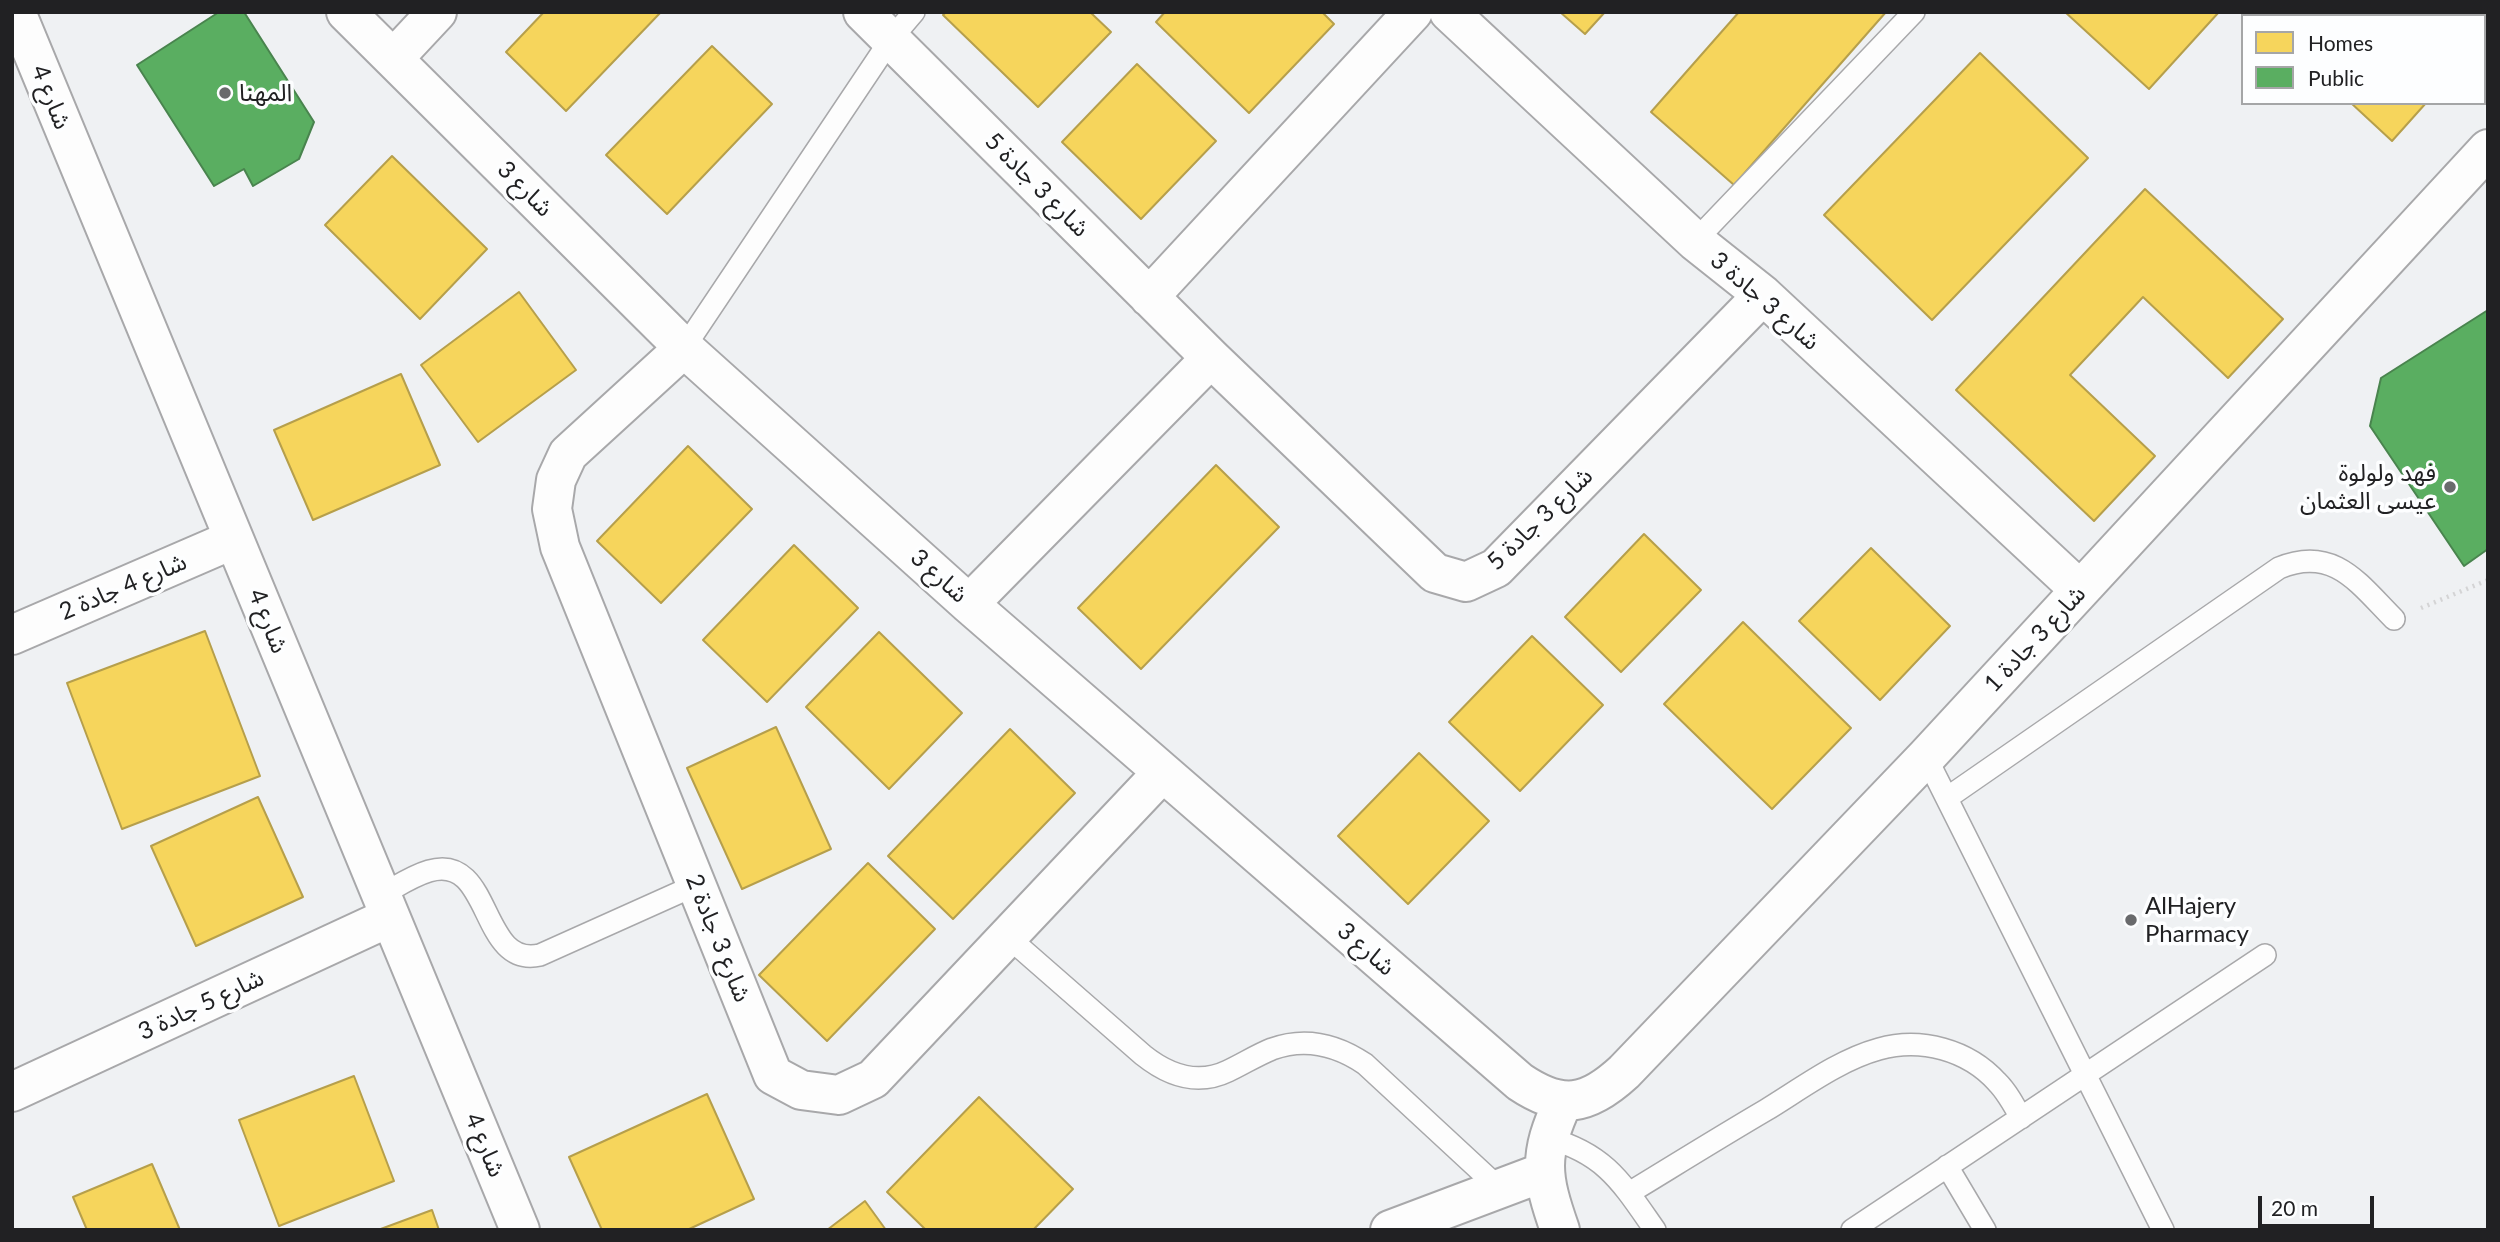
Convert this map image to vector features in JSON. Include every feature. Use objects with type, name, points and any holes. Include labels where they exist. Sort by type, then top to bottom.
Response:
[{"type":"street","name":"شارع 4","points":[[16,12],[520,1230]]},
{"type":"street","name":"شارع 3","points":[[346,12],[684,348],[969,604],[1520,1082],[1533,1091],[1563,1102]]},
{"type":"street","points":[[394,58],[437,12]]},
{"type":"street","name":"شارع 3 جادة 5","points":[[863,12],[903,26],[1149,297],[1435,573],[1466,582],[1496,568],[1763,295]]},
{"type":"street","points":[[1149,297],[1413,12]]},
{"type":"street","name":"شارع 3 جادة 3","points":[[1449,12],[1695,241],[1763,295],[2080,590]]},
{"type":"street","name":"شارع 3 جادة 1","points":[[1563,1102],[1596,1094],[1624,1072],[1926,757],[2488,149]]},
{"type":"street","name":"شارع 3 جادة 2","points":[[684,348],[568,454],[556,480],[552,509],[559,547],[773,1075],[801,1090],[839,1095],[873,1079],[1162,773]]},
{"type":"street","points":[[969,604],[1211,358]]},
{"type":"street","name":"شارع 4 جادة 2","points":[[12,635],[234,539]]},
{"type":"street","name":"شارع 5 جادة 3","points":[[12,1093],[386,906]]},
{"type":"street","points":[[1560,1230],[1546,1189],[1546,1155],[1563,1102]]},
{"type":"street","points":[[1390,1230],[1500,1189],[1546,1155]]},
{"type":"lane","points":[[1695,241],[1914,12]]},
{"type":"lane","points":[[684,348],[903,26]]},
{"type":"lane","points":[[1947,798],[2279,568],[2293,562],[2322,561],[2335,565],[2348,573],[2395,619]]},
{"type":"lane","points":[[1926,757],[2163,1230]]},
{"type":"lane","points":[[386,906],[429,871],[443,869],[455,873],[466,879],[474,889],[510,951],[530,957],[540,955],[696,885]]},
{"type":"lane","points":[[1008,937],[1143,1055],[1159,1068],[1179,1076],[1194,1079],[1225,1073],[1272,1049],[1290,1044],[1308,1042],[1347,1053],[1364,1064],[1500,1189]]},
{"type":"lane","points":[[1852,1230],[2265,955]]},
{"type":"lane","points":[[1629,1193],[1841,1065],[1880,1049],[1923,1045],[1964,1057],[1997,1082],[2021,1118]]},
{"type":"lane","points":[[1546,1155],[1582,1150],[1603,1164],[1629,1193],[1655,1230]]},
{"type":"lane","points":[[1947,1166],[1985,1230]]},
{"type":"path","points":[[2395,619],[2488,580]]},
{"type":"building: Homes","points":[[544,12],[661,12],[566,111],[506,52]]},
{"type":"building: Homes","points":[[946,12],[1090,12],[1111,32],[1038,107],[943,15]]},
{"type":"building: Homes","points":[[1165,12],[1322,12],[1334,24],[1249,113],[1156,22]]},
{"type":"building: Homes","points":[[1560,12],[1605,12],[1585,34]]},
{"type":"building: Homes","points":[[1739,12],[1886,12],[1734,185],[1651,112]]},
{"type":"building: Homes","points":[[2065,12],[2219,12],[2149,89]]},
{"type":"building: Homes","points":[[2383,12],[2385,14],[2322,14]]},
{"type":"building: Homes","points":[[712,46],[772,104],[667,214],[606,155]]},
{"type":"building: Homes","points":[[1980,53],[2088,158],[1932,320],[1824,215]]},
{"type":"building: Homes","points":[[1137,64],[1216,141],[1141,219],[1062,142]]},
{"type":"building: Homes","points":[[2353,105],[2424,105],[2392,141]]},
{"type":"building: Homes","points":[[392,156],[487,249],[420,319],[325,225]]},
{"type":"building: Homes","points":[[2145,189],[2283,319],[2228,378],[2143,297],[2070,375],[2155,456],[2094,521],[1956,390]]},
{"type":"building: Homes","points":[[519,292],[576,370],[478,442],[421,365]]},
{"type":"building: Homes","points":[[401,374],[440,465],[313,520],[274,430]]},
{"type":"building: Homes","points":[[688,446],[752,509],[661,603],[597,541]]},
{"type":"building: Homes","points":[[1216,465],[1279,527],[1141,669],[1078,608]]},
{"type":"building: Homes","points":[[1644,534],[1701,590],[1621,672],[1565,617]]},
{"type":"building: Homes","points":[[794,545],[858,608],[767,702],[703,640]]},
{"type":"building: Homes","points":[[1871,548],[1950,626],[1880,700],[1799,621]]},
{"type":"building: Homes","points":[[1743,622],[1851,728],[1772,809],[1664,704]]},
{"type":"building: Homes","points":[[205,631],[260,776],[122,829],[67,683]]},
{"type":"building: Homes","points":[[879,632],[962,713],[889,789],[806,707]]},
{"type":"building: Homes","points":[[1532,636],[1603,705],[1520,791],[1449,722]]},
{"type":"building: Homes","points":[[776,727],[831,849],[742,889],[687,768]]},
{"type":"building: Homes","points":[[1010,729],[1075,793],[953,919],[888,856]]},
{"type":"building: Homes","points":[[1419,753],[1489,821],[1408,904],[1338,836]]},
{"type":"building: Homes","points":[[258,797],[303,897],[196,946],[151,846]]},
{"type":"building: Homes","points":[[868,863],[935,929],[827,1041],[759,975]]},
{"type":"building: Homes","points":[[354,1076],[394,1181],[279,1226],[239,1120]]},
{"type":"building: Homes","points":[[707,1094],[754,1199],[687,1230],[602,1230],[569,1157]]},
{"type":"building: Homes","points":[[979,1097],[1073,1189],[1033,1230],[926,1230],[887,1192]]},
{"type":"building: Homes","points":[[152,1164],[180,1230],[87,1230],[73,1197]]},
{"type":"building: Homes","points":[[865,1201],[886,1230],[827,1230]]},
{"type":"building: Homes","points":[[432,1210],[439,1230],[378,1230]]},
{"type":"building: Public","name":"المهنا","points":[[219,12],[244,12],[314,122],[299,159],[253,186],[244,169],[214,186],[137,65]]},
{"type":"building: Public","name":"فهد ولولوة عيسى العثمان","points":[[2488,310],[2488,549],[2464,566],[2370,426],[2381,378]]},
{"type":"place","name":"المهنا","points":[[225,93]]},
{"type":"place","name":"فهد ولولوة عيسى العثمان","points":[[2450,487]]},
{"type":"place","name":"AlHajery Pharmacy","points":[[2131,920]]}]
